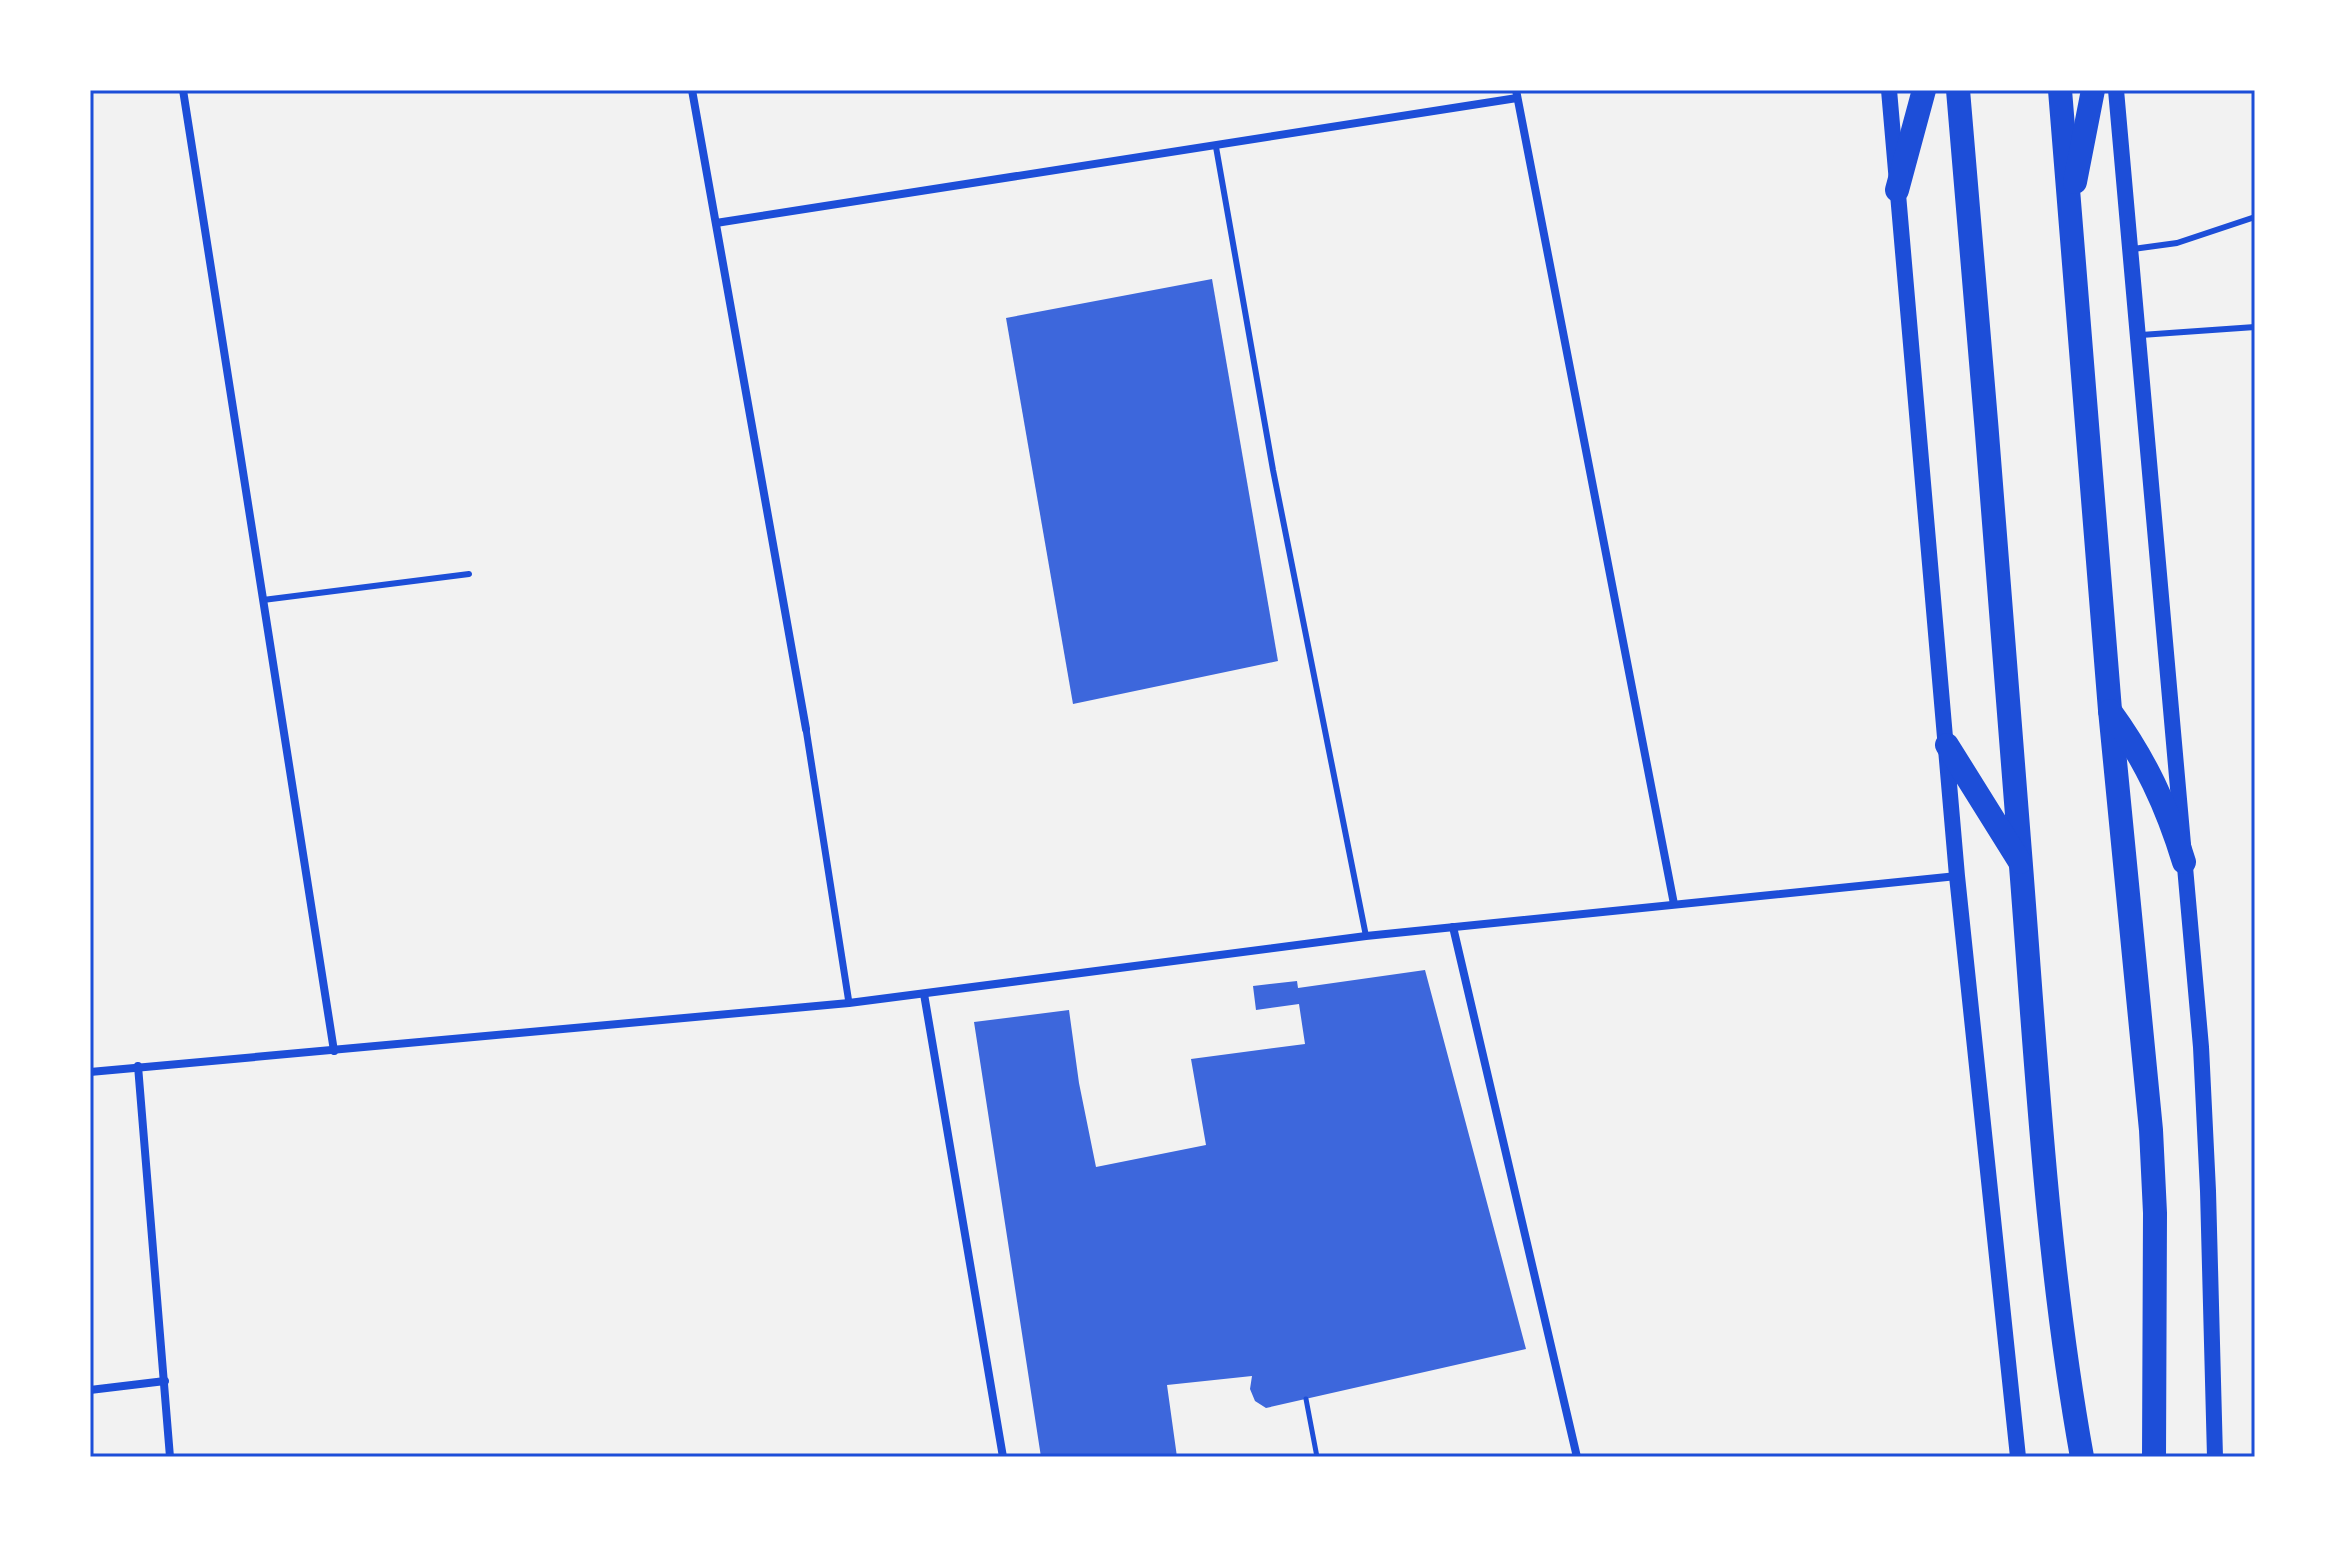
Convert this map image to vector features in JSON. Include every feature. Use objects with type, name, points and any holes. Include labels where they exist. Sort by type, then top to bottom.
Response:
[{"type":"highway","points":[[1897,190],[1924,90]]},
{"type":"highway","points":[[1958,90],[1996,530],[2047,1198],[2065,1362],[2082,1457]]},
{"type":"highway","points":[[2060,90],[2110,710],[2151,1130],[2155,1213],[2154,1457]]},
{"type":"highway","points":[[2069,212],[2093,90]]},
{"type":"highway","points":[[2110,710],[2150,771],[2170,816],[2184,862]]},
{"type":"highway","points":[[1947,745],[2021,864]]},
{"type":"main road","points":[[1889,90],[1957,876],[2018,1457]]},
{"type":"main road","points":[[2116,90],[2201,1047],[2215,1457]]},
{"type":"street","points":[[183,90],[334,1051]]},
{"type":"street","points":[[692,90],[806,729],[849,1003]]},
{"type":"street","points":[[716,223],[1216,147],[1516,94],[1674,904]]},
{"type":"street","points":[[90,1072],[849,1003],[1366,936],[1957,876]]},
{"type":"street","points":[[1453,927],[1577,1457]]},
{"type":"street","points":[[924,994],[1003,1457]]},
{"type":"street","points":[[138,1066],[170,1457]]},
{"type":"street","points":[[90,1390],[165,1381]]},
{"type":"lane","points":[[1216,147],[1273,470],[1366,936]]},
{"type":"lane","points":[[2130,249],[2177,243],[2255,217]]},
{"type":"lane","points":[[2137,336],[2255,327]]},
{"type":"lane","points":[[263,600],[469,574]]},
{"type":"path","points":[[1306,1399],[1317,1457]]},
{"type":"building","points":[[1212,279],[1278,661],[1073,704],[1006,318]]},
{"type":"building","points":[[1425,970],[1526,1349],[1266,1408],[1255,1401],[1250,1389],[1252,1376],[1167,1385],[1177,1457],[1041,1457],[974,1022],[1069,1010],[1079,1083],[1096,1167],[1206,1145],[1191,1059],[1305,1044],[1299,1004],[1256,1010],[1253,986],[1297,981],[1298,988]]}]
